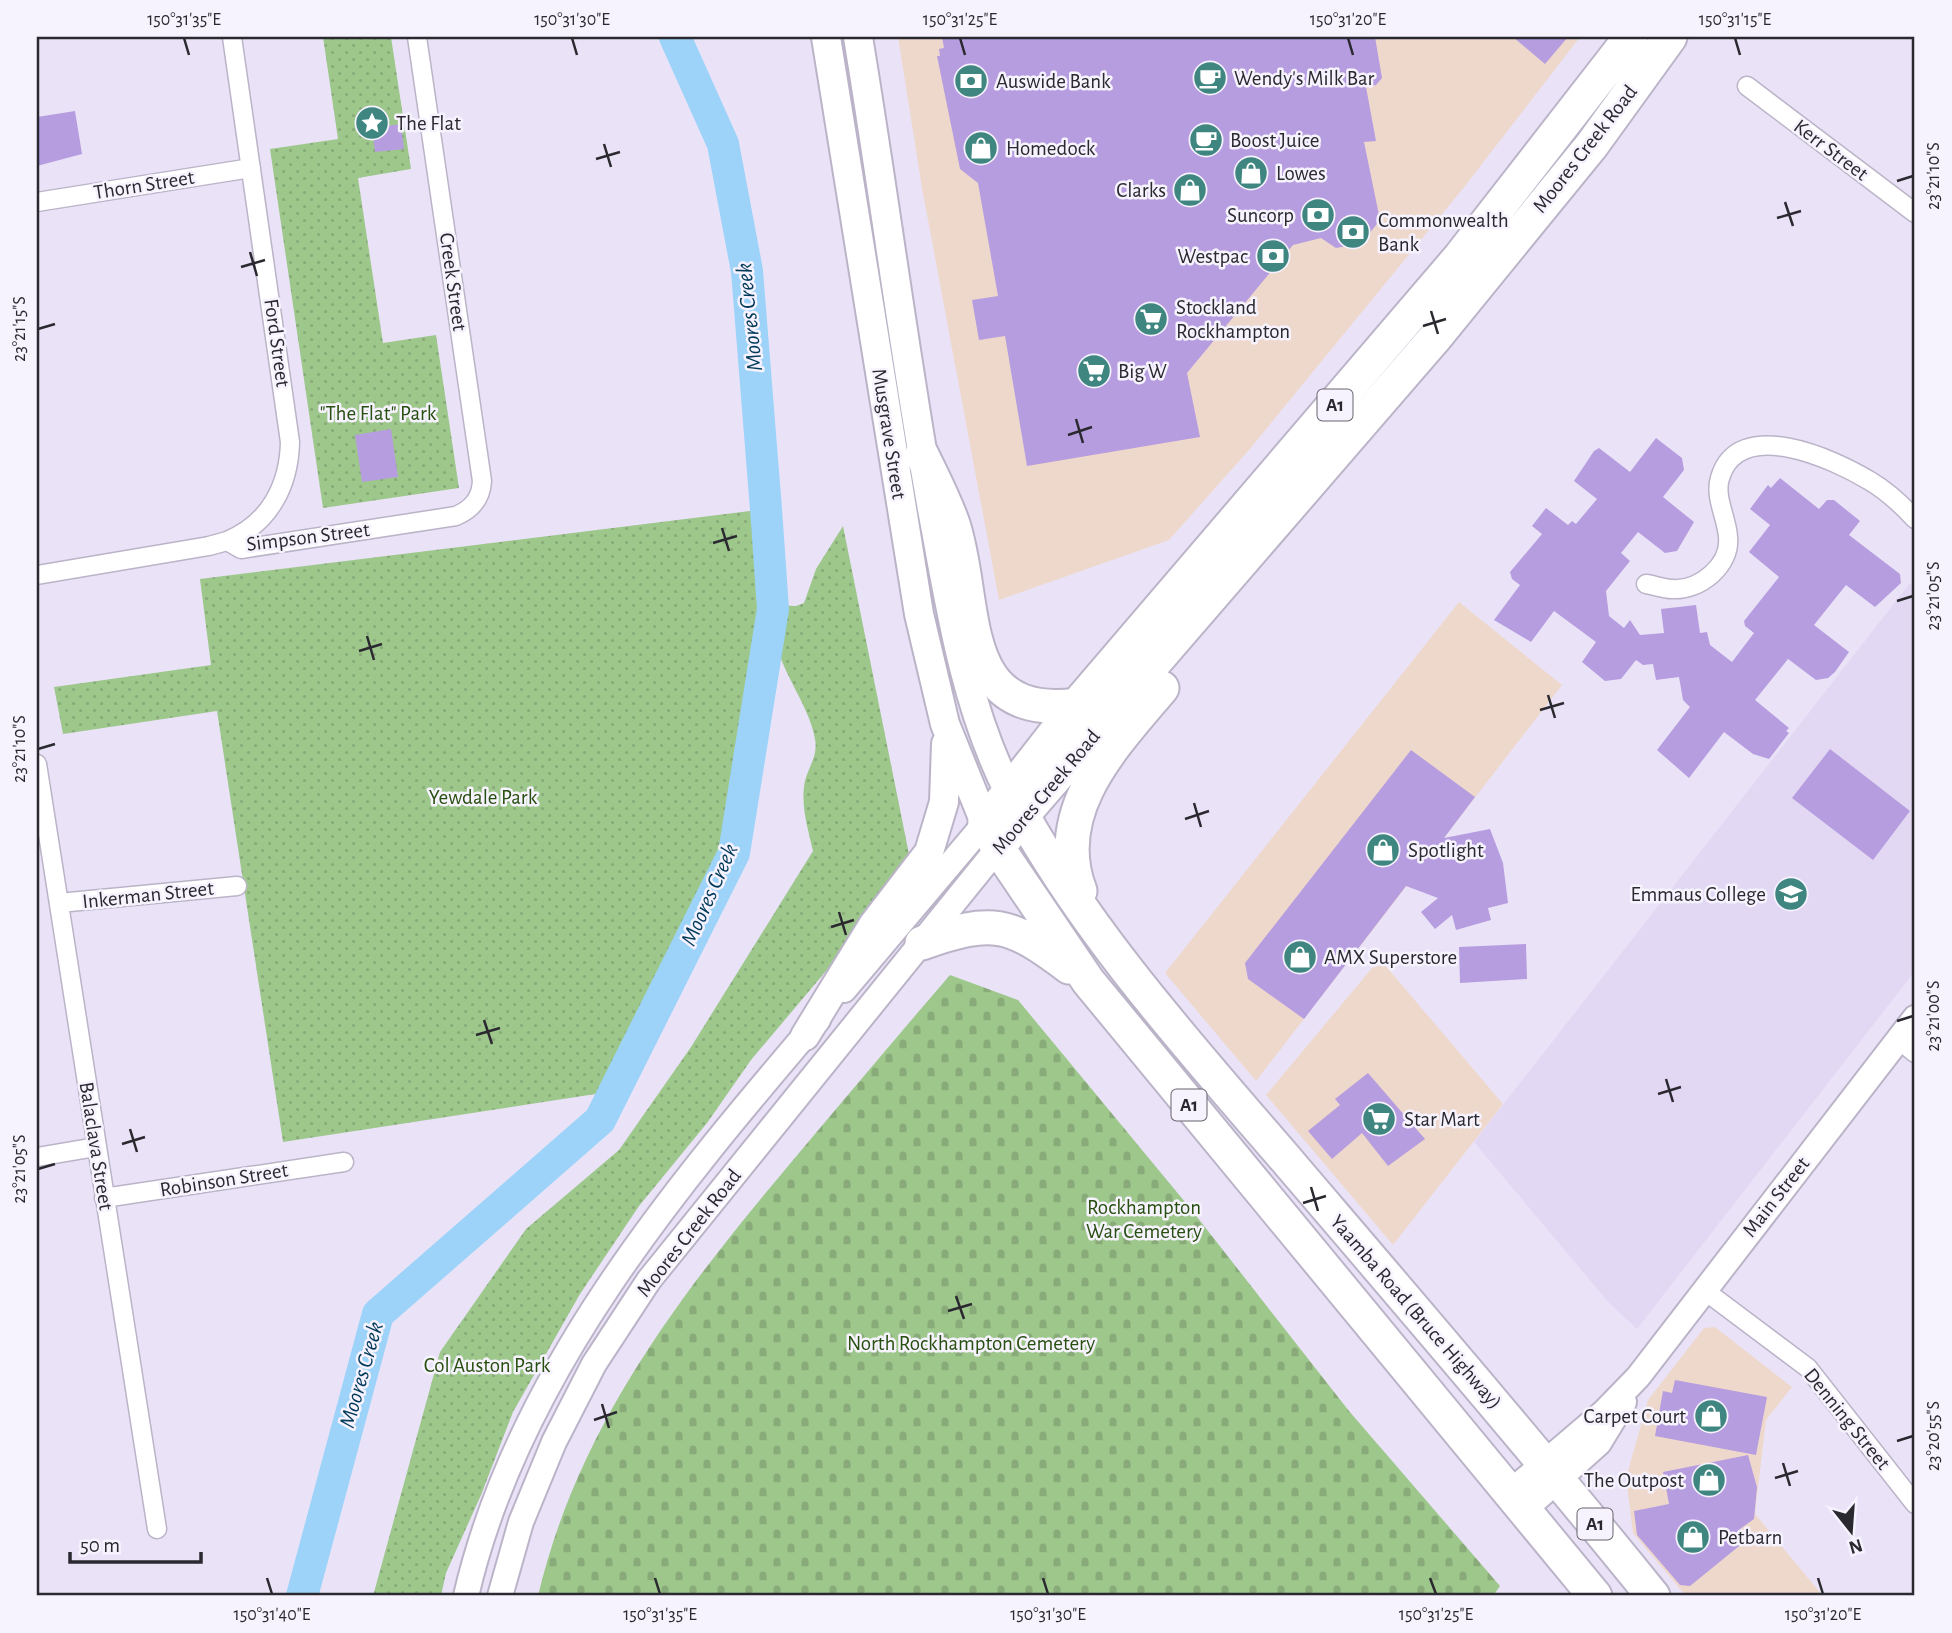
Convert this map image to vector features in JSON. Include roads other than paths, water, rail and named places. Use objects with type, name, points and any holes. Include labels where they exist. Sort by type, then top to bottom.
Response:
[{"type":"highway","name":"Moores Creek Road","points":[[991,835],[1015,803],[1077,705],[1460,257],[1630,37]]},
{"type":"highway","name":"Moores Creek Road","points":[[1015,803],[1400,378],[1592,145],[1670,37]]},
{"type":"highway","name":"A1","points":[[1090,919],[1073,875],[1072,851],[1073,823],[1090,781],[1236,598],[1400,378]]},
{"type":"highway","points":[[922,455],[954,525],[977,649],[989,675],[1011,695],[1042,708],[1077,705]]},
{"type":"highway","name":"Yaamba Road (Bruce Highway)","points":[[1015,803],[1090,919],[1227,1091],[1552,1471],[1653,1596]]},
{"type":"highway","name":"Yaamba Road (Bruce Highway)","points":[[991,835],[1088,981],[1595,1596]]},
{"type":"highway","points":[[922,943],[967,928],[998,927],[1045,949],[1088,981]]},
{"type":"main road","name":"Musgrave Street","points":[[826,37],[904,529],[929,664],[945,724],[991,835]]},
{"type":"main road","name":"Musgrave Street","points":[[858,37],[922,455],[961,664],[990,749],[1015,803]]},
{"type":"main road","points":[[805,1036],[873,925],[929,852],[944,802],[945,724]]},
{"type":"main road","name":"Moores Creek Road","points":[[500,1596],[521,1522],[554,1442],[594,1364],[649,1280],[922,943],[991,835]]},
{"type":"main road","name":"Moores Creek Road","points":[[466,1596],[498,1493],[532,1415],[599,1299],[645,1234],[805,1036],[991,835]]},
{"type":"main road","name":"Main Street","points":[[1516,1502],[1552,1471],[1638,1377],[1703,1290],[1907,1047],[1915,1018]]},
{"type":"street","name":"Ford Street","points":[[227,541],[245,534],[261,520],[283,484],[289,463],[288,419],[232,37]]},
{"type":"street","name":"Creek Street","points":[[417,37],[482,481],[481,492],[475,502],[456,516]]},
{"type":"street","name":"Kerr Street","points":[[1747,86],[1915,213]]},
{"type":"street","name":"Thorn Street","points":[[37,202],[251,168]]},
{"type":"street","points":[[1646,584],[1674,590],[1686,587],[1716,570],[1726,557],[1729,540],[1719,481],[1725,466],[1746,448],[1775,445],[1828,461],[1870,481],[1915,519]]},
{"type":"street","name":"Simpson Street","points":[[37,575],[227,541],[242,549],[456,516]]},
{"type":"street","name":"Balaclava Street","points":[[37,764],[157,1529]]},
{"type":"street","name":"Inkerman Street","points":[[59,903],[237,886]]},
{"type":"street","points":[[37,1157],[96,1147]]},
{"type":"street","name":"Robinson Street","points":[[104,1198],[344,1161]]},
{"type":"street","name":"Denning Street","points":[[1703,1290],[1808,1368],[1915,1504]]},
{"type":"waterway","name":"Moores Creek","points":[[302,1596],[378,1314],[600,1120],[734,853],[773,609],[766,509],[747,271],[723,144],[675,37]]},
{"type":"place","name":"Wendy's Milk Bar","points":[[1210,78]]},
{"type":"place","name":"Auswide Bank","points":[[971,81]]},
{"type":"place","name":"The Flat","points":[[372,123]]},
{"type":"place","name":"Boost Juice","points":[[1206,140]]},
{"type":"place","name":"Homedock","points":[[981,148]]},
{"type":"place","name":"Lowes","points":[[1251,173]]},
{"type":"place","name":"Clarks","points":[[1190,190]]},
{"type":"place","name":"Suncorp","points":[[1318,215]]},
{"type":"place","name":"Commonwealth Bank","points":[[1353,232]]},
{"type":"place","name":"Westpac","points":[[1273,256]]},
{"type":"place","name":"Stockland Rockhampton","points":[[1151,319]]},
{"type":"place","name":"Big W","points":[[1094,371]]},
{"type":"place","name":"Spotlight","points":[[1383,850]]},
{"type":"place","name":"Emmaus College","points":[[1791,894]]},
{"type":"place","name":"AMX Superstore","points":[[1300,957]]},
{"type":"place","name":"Star Mart","points":[[1379,1119]]},
{"type":"place","name":"Carpet Court","points":[[1711,1416]]},
{"type":"place","name":"The Outpost","points":[[1709,1480]]},
{"type":"place","name":"Petbarn","points":[[1693,1537]]},
{"type":"park label","name":"\"The Flat\" Park","points":[[378,413]]},
{"type":"park label","name":"Yewdale Park","points":[[483,797]]},
{"type":"park label","name":"Rockhampton War Cemetery","points":[[1144,1219]]},
{"type":"park label","name":"North Rockhampton Cemetery","points":[[971,1343]]},
{"type":"park label","name":"Col Auston Park","points":[[487,1365]]}]
